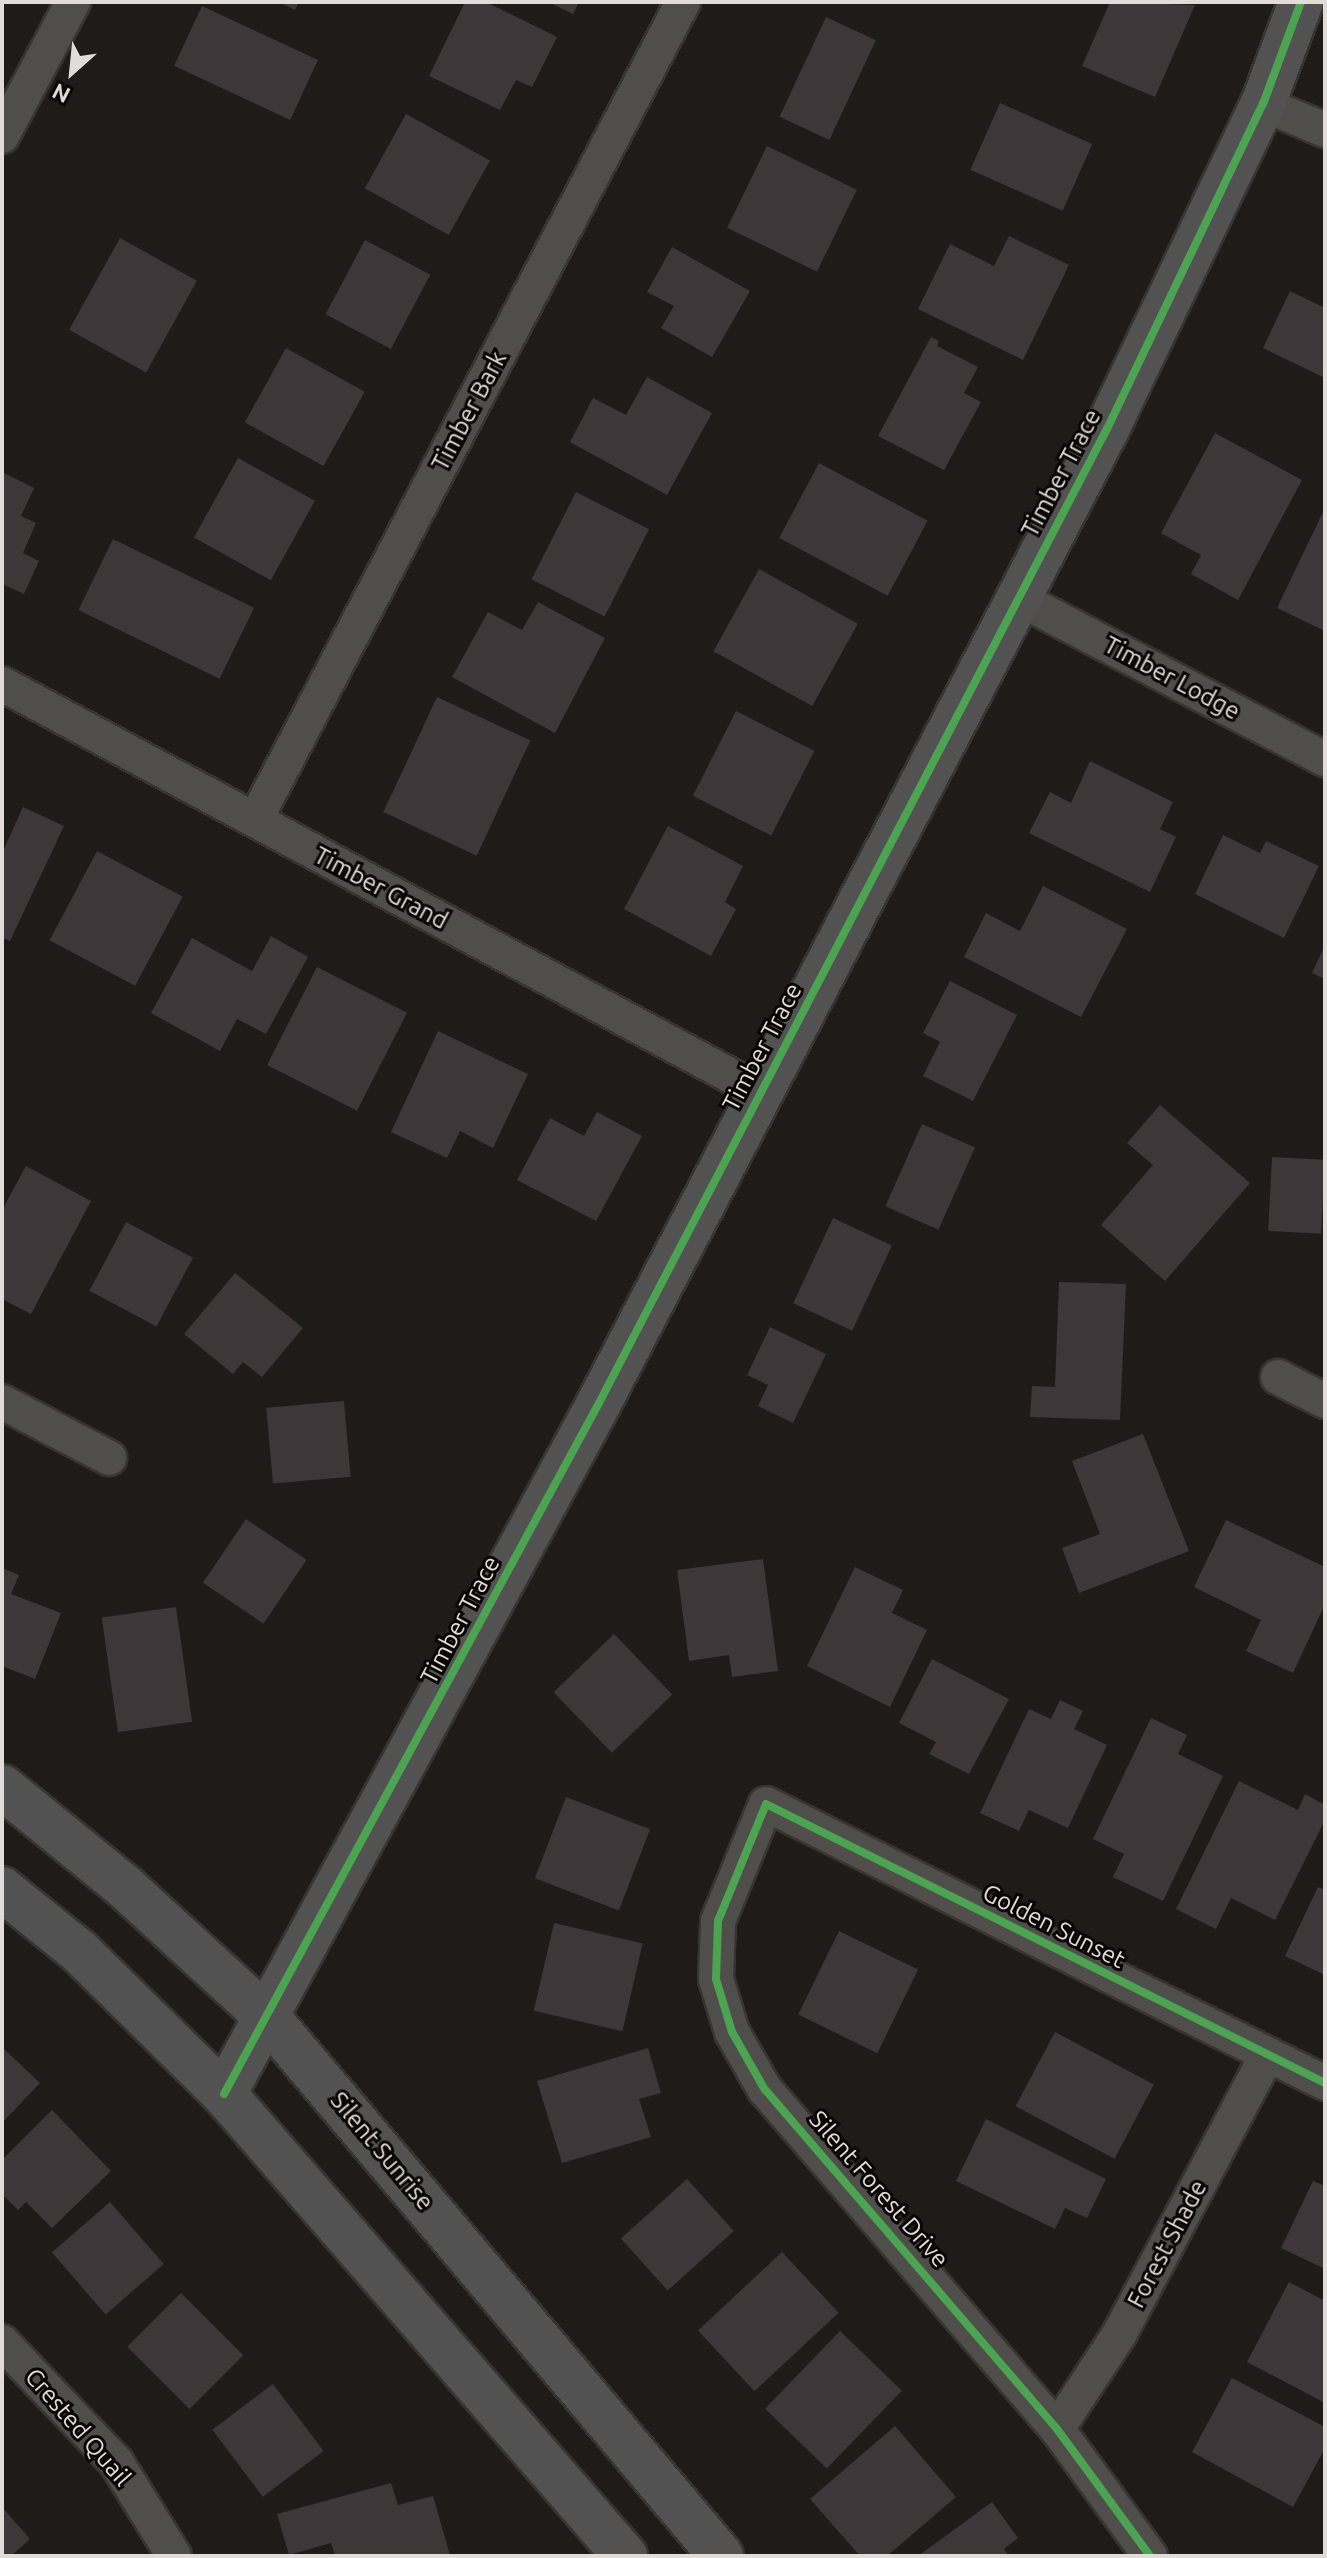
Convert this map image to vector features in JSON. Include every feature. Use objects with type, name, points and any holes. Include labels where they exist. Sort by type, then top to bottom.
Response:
[{"type":"street","points":[[2,136],[73,2]]},
{"type":"street","name":"Timber Bark","points":[[255,820],[683,2]]},
{"type":"street","name":"Timber Trace","points":[[224,2094],[269,2019],[761,1092],[1147,350],[1263,104],[1301,2]]},
{"type":"street","points":[[1263,104],[1325,130]]},
{"type":"street","name":"Timber Lodge","points":[[1018,598],[1325,759]]},
{"type":"street","name":"Timber Grand","points":[[2,684],[761,1092]]},
{"type":"street","points":[[1278,1377],[1325,1401]]},
{"type":"street","points":[[2,1402],[109,1458]]},
{"type":"street","name":"Silent Sunrise","points":[[2,1787],[125,1887],[269,2019],[721,2556]]},
{"type":"street","name":"Golden Sunset","points":[[766,1804],[1325,2083]]},
{"type":"street","name":"Silent Forest Drive","points":[[766,1804],[718,1921],[716,1979],[732,2032],[765,2090],[1057,2429],[1150,2556]]},
{"type":"street","points":[[2,1889],[80,1952],[224,2094],[625,2556]]},
{"type":"street","name":"Forest Shade","points":[[1057,2429],[1120,2333],[1267,2055]]},
{"type":"street","name":"Crested Quail","points":[[2,2342],[116,2462],[174,2556]]},
{"type":"building","points":[[279,2],[299,2],[295,10]]},
{"type":"building","points":[[465,2],[486,2],[557,37],[532,87],[516,80],[500,110],[429,76]]},
{"type":"building","points":[[548,2],[579,2],[573,14]]},
{"type":"building","points":[[1110,2],[1195,5],[1155,97],[1082,66]]},
{"type":"building","points":[[202,6],[318,60],[290,120],[174,66]]},
{"type":"building","points":[[826,17],[876,40],[829,140],[780,117]]},
{"type":"building","points":[[1000,103],[1092,144],[1063,211],[970,170]]},
{"type":"building","points":[[406,114],[490,161],[449,235],[365,188]]},
{"type":"building","points":[[767,146],[857,190],[817,272],[727,228]]},
{"type":"building","points":[[1009,236],[1069,265],[1023,360],[918,309],[950,244],[994,266]]},
{"type":"building","points":[[120,238],[197,281],[146,372],[69,330]]},
{"type":"building","points":[[365,240],[430,275],[391,349],[326,314]]},
{"type":"building","points":[[672,247],[750,291],[712,357],[661,328],[674,306],[647,292]]},
{"type":"building","points":[[1290,291],[1325,308],[1325,378],[1263,348]]},
{"type":"building","points":[[931,337],[939,341],[937,346],[978,367],[964,393],[981,402],[944,470],[878,436]]},
{"type":"building","points":[[286,348],[365,392],[324,466],[245,422]]},
{"type":"building","points":[[647,377],[712,413],[667,495],[570,442],[593,398],[626,415]]},
{"type":"building","points":[[1215,433],[1302,480],[1238,600],[1191,574],[1201,555],[1161,533]]},
{"type":"building","points":[[238,458],[315,501],[271,580],[194,538]]},
{"type":"building","points":[[819,463],[928,521],[888,596],[779,538]]},
{"type":"building","points":[[2,472],[34,488],[21,516],[36,523],[23,553],[39,561],[24,594],[2,584]]},
{"type":"building","points":[[576,492],[649,529],[605,617],[532,579]]},
{"type":"building","points":[[1325,508],[1325,631],[1277,608]]},
{"type":"building","points":[[113,539],[254,608],[219,679],[78,610]]},
{"type":"building","points":[[759,569],[858,624],[812,706],[713,651]]},
{"type":"building","points":[[538,602],[605,638],[555,733],[452,677],[488,612],[522,630]]},
{"type":"building","points":[[437,697],[530,741],[477,856],[383,812]]},
{"type":"building","points":[[736,711],[814,751],[771,836],[693,796]]},
{"type":"building","points":[[1090,761],[1173,802],[1160,829],[1176,837],[1150,892],[1029,833],[1050,792],[1071,803]]},
{"type":"building","points":[[23,807],[64,826],[10,941],[2,938],[2,853]]},
{"type":"building","points":[[668,826],[743,866],[725,902],[736,909],[711,956],[624,909]]},
{"type":"building","points":[[1223,835],[1260,853],[1266,841],[1319,866],[1284,938],[1195,894]]},
{"type":"building","points":[[97,851],[183,897],[135,986],[50,940]]},
{"type":"building","points":[[1043,886],[1127,929],[1081,1017],[964,957],[986,913],[1020,931]]},
{"type":"building","points":[[271,936],[308,957],[266,1034],[237,1019],[220,1051],[151,1013],[192,938],[252,971]]},
{"type":"building","points":[[1325,945],[1325,979],[1312,973]]},
{"type":"building","points":[[317,967],[407,1013],[357,1111],[267,1065]]},
{"type":"building","points":[[950,981],[1017,1015],[973,1101],[923,1076],[940,1042],[923,1033]]},
{"type":"building","points":[[438,1031],[528,1074],[493,1148],[460,1131],[447,1158],[391,1132]]},
{"type":"building","points":[[1160,1105],[1250,1183],[1165,1281],[1101,1225],[1153,1165],[1127,1143]]},
{"type":"building","points":[[597,1112],[642,1136],[596,1221],[517,1180],[550,1118],[584,1136]]},
{"type":"building","points":[[922,1124],[975,1148],[938,1230],[885,1206]]},
{"type":"building","points":[[1272,1157],[1325,1160],[1321,1234],[1268,1231]]},
{"type":"building","points":[[26,1166],[91,1201],[31,1314],[2,1299],[2,1210]]},
{"type":"building","points":[[833,1218],[892,1245],[852,1331],[793,1303]]},
{"type":"building","points":[[126,1222],[193,1258],[156,1327],[89,1291]]},
{"type":"building","points":[[235,1273],[303,1328],[262,1377],[243,1362],[233,1374],[184,1334]]},
{"type":"building","points":[[1059,1282],[1126,1284],[1120,1420],[1030,1417],[1032,1386],[1055,1387]]},
{"type":"building","points":[[770,1327],[826,1354],[793,1423],[758,1406],[768,1385],[747,1375]]},
{"type":"building","points":[[344,1401],[351,1477],[273,1484],[266,1408]]},
{"type":"building","points":[[1143,1434],[1189,1551],[1079,1593],[1062,1548],[1100,1534],[1072,1461]]},
{"type":"building","points":[[246,1519],[307,1560],[263,1624],[203,1583]]},
{"type":"building","points":[[1226,1520],[1325,1567],[1325,1604],[1293,1673],[1246,1651],[1261,1620],[1194,1587]]},
{"type":"building","points":[[763,1559],[778,1671],[732,1677],[729,1655],[689,1661],[677,1570]]},
{"type":"building","points":[[855,1567],[903,1590],[892,1613],[927,1630],[890,1707],[807,1666]]},
{"type":"building","points":[[2,1568],[19,1575],[11,1594],[61,1613],[35,1679],[2,1666]]},
{"type":"building","points":[[176,1607],[192,1722],[118,1732],[102,1617]]},
{"type":"building","points":[[614,1634],[672,1694],[612,1753],[554,1692]]},
{"type":"building","points":[[932,1659],[1009,1699],[969,1774],[929,1754],[936,1742],[899,1723]]},
{"type":"building","points":[[1060,1700],[1083,1711],[1074,1729],[1107,1745],[1068,1828],[1029,1810],[1019,1831],[980,1813],[1029,1709],[1051,1719]]},
{"type":"building","points":[[1151,1718],[1187,1735],[1178,1754],[1223,1776],[1163,1901],[1113,1877],[1124,1854],[1093,1839]]},
{"type":"building","points":[[1239,1781],[1298,1810],[1305,1794],[1325,1805],[1325,1820],[1275,1920],[1231,1898],[1216,1929],[1176,1909]]},
{"type":"building","points":[[566,1797],[650,1829],[619,1910],[535,1878]]},
{"type":"building","points":[[1318,1887],[1325,1890],[1325,1975],[1285,1956]]},
{"type":"building","points":[[554,1923],[643,1943],[622,2031],[534,2011]]},
{"type":"building","points":[[839,1931],[918,1970],[877,2053],[798,2015]]},
{"type":"building","points":[[1055,2032],[1154,2085],[1114,2159],[1016,2106]]},
{"type":"building","points":[[2,2047],[40,2083],[2,2123]]},
{"type":"building","points":[[648,2048],[661,2093],[639,2099],[651,2137],[562,2163],[537,2081]]},
{"type":"building","points":[[52,2110],[111,2171],[52,2228],[26,2202],[18,2210],[2,2194],[2,2160]]},
{"type":"building","points":[[986,2119],[1106,2179],[1087,2218],[1065,2208],[1055,2229],[956,2181]]},
{"type":"building","points":[[687,2179],[734,2231],[668,2291],[621,2239]]},
{"type":"building","points":[[1313,2181],[1325,2186],[1325,2269],[1281,2248]]},
{"type":"building","points":[[110,2202],[164,2264],[106,2314],[52,2253]]},
{"type":"building","points":[[782,2252],[839,2313],[755,2391],[698,2330]]},
{"type":"building","points":[[1289,2282],[1325,2301],[1325,2403],[1247,2362]]},
{"type":"building","points":[[181,2293],[243,2355],[189,2409],[127,2347]]},
{"type":"building","points":[[840,2331],[902,2391],[827,2468],[765,2409]]},
{"type":"building","points":[[1232,2378],[1325,2427],[1325,2448],[1293,2507],[1192,2452]]},
{"type":"building","points":[[273,2384],[324,2451],[263,2497],[212,2430]]},
{"type":"building","points":[[895,2426],[956,2497],[887,2556],[860,2556],[810,2499]]},
{"type":"building","points":[[391,2483],[398,2505],[433,2496],[450,2555],[335,2556],[331,2543],[289,2555],[277,2514]]},
{"type":"building","points":[[992,2502],[1018,2538],[1004,2549],[1009,2556],[918,2556]]},
{"type":"building","points":[[2,2507],[30,2539],[11,2556],[2,2556]]},
{"type":"cycle path","points":[[224,2094],[599,1403],[1107,429],[1263,104],[1301,2]]},
{"type":"cycle path","points":[[1150,2556],[1057,2429],[765,2090],[732,2032],[716,1979],[718,1921],[766,1804],[1325,2083]]}]
